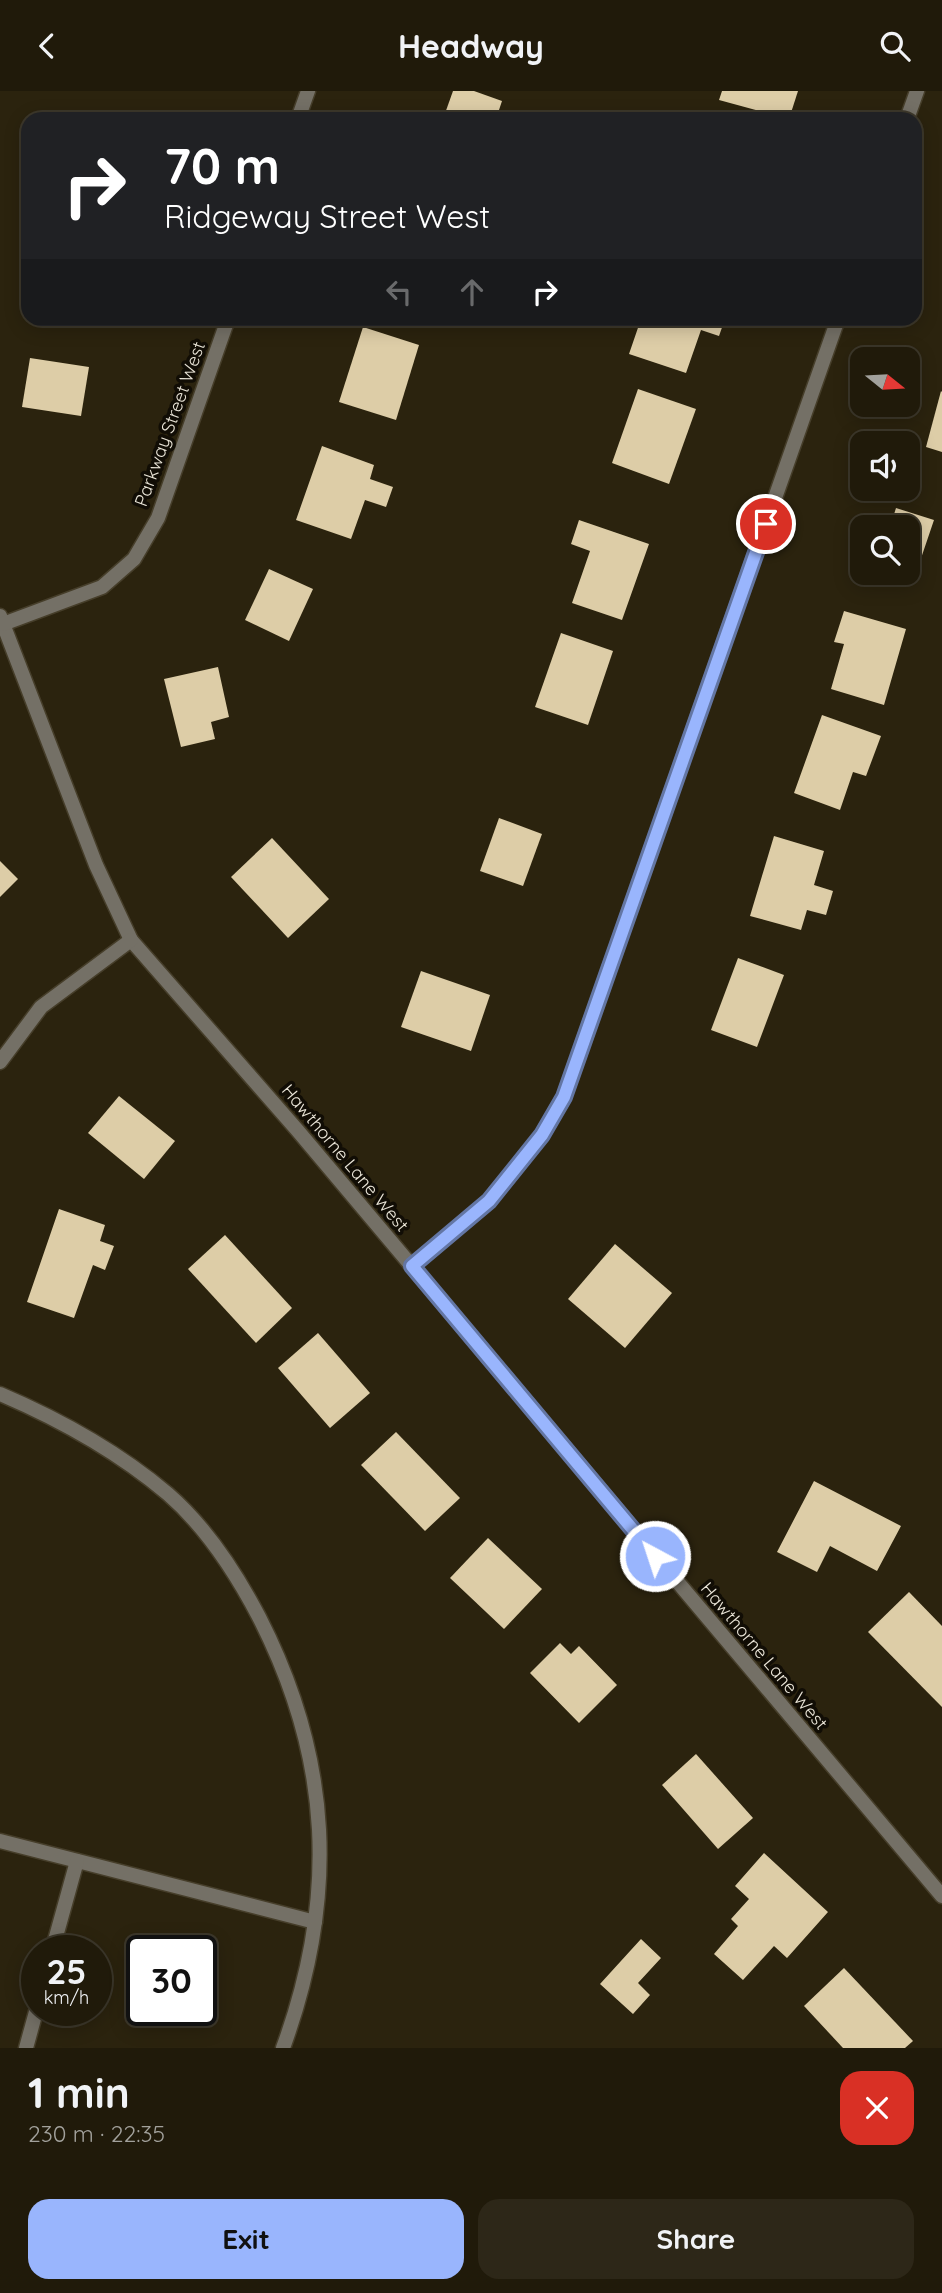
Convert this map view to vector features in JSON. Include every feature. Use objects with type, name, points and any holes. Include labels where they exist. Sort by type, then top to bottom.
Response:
[{"type":"street","points":[[300,112],[308,91]]},
{"type":"street","points":[[910,112],[917,91]]},
{"type":"street","name":"Parkway Street West","points":[[2,620],[102,587],[134,559],[158,518],[226,326]]},
{"type":"street","points":[[412,1266],[489,1201],[542,1135],[564,1097],[836,326]]},
{"type":"street","name":"Hawthorne Lane West","points":[[2,620],[96,866],[131,940],[412,1266],[942,1896]]},
{"type":"street","points":[[0,1062],[41,1007],[131,940]]},
{"type":"street","points":[[0,1394],[52,1416],[112,1451],[169,1496],[223,1557],[251,1602],[279,1656],[296,1699],[309,1745],[319,1811],[321,1877],[315,1922],[296,2014],[283,2048]]},
{"type":"street","points":[[0,1841],[315,1922]]},
{"type":"street","points":[[56,1935],[77,1861]]},
{"type":"street","points":[[26,2048],[32,2026]]},
{"type":"building","points":[[453,91],[474,91],[502,101],[498,112],[446,112]]},
{"type":"building","points":[[722,91],[798,91],[791,112],[763,112],[719,100]]},
{"type":"building","points":[[639,326],[723,326],[719,336],[701,330],[686,373],[629,354]]},
{"type":"building","points":[[363,327],[419,345],[396,420],[339,402]]},
{"type":"building","points":[[30,358],[89,367],[81,416],[22,407]]},
{"type":"building","points":[[638,389],[696,409],[669,484],[612,463]]},
{"type":"building","points":[[942,392],[942,452],[926,447]]},
{"type":"building","points":[[322,446],[374,465],[370,479],[393,487],[386,507],[365,500],[351,539],[296,520]]},
{"type":"building","points":[[896,508],[918,515],[894,515]]},
{"type":"building","points":[[920,516],[934,520],[920,561]]},
{"type":"building","points":[[579,520],[649,544],[622,620],[572,603],[590,551],[571,544]]},
{"type":"building","points":[[269,569],[313,589],[289,641],[245,620]]},
{"type":"building","points":[[844,611],[906,629],[884,705],[831,689],[844,644],[834,642]]},
{"type":"building","points":[[561,633],[613,651],[588,725],[535,707]]},
{"type":"building","points":[[218,667],[229,717],[211,722],[215,739],[181,747],[164,679]]},
{"type":"building","points":[[822,715],[881,736],[866,776],[853,772],[840,810],[794,793]]},
{"type":"building","points":[[499,818],[542,834],[523,886],[480,871]]},
{"type":"building","points":[[774,836],[824,851],[814,885],[833,891],[826,915],[807,910],[801,930],[750,916]]},
{"type":"building","points":[[272,838],[329,899],[288,938],[231,877]]},
{"type":"building","points":[[0,861],[18,879],[0,897]]},
{"type":"building","points":[[738,958],[784,975],[757,1047],[711,1030]]},
{"type":"building","points":[[421,971],[490,995],[471,1051],[401,1027]]},
{"type":"building","points":[[119,1096],[175,1141],[144,1179],[88,1133]]},
{"type":"building","points":[[59,1209],[105,1225],[100,1241],[114,1246],[105,1270],[93,1265],[74,1318],[27,1302]]},
{"type":"building","points":[[225,1235],[292,1308],[256,1343],[188,1269]]},
{"type":"building","points":[[615,1244],[672,1293],[625,1348],[568,1299]]},
{"type":"building","points":[[318,1333],[370,1393],[330,1428],[278,1368]]},
{"type":"building","points":[[396,1432],[460,1498],[425,1531],[361,1465]]},
{"type":"building","points":[[814,1481],[901,1526],[877,1571],[830,1546],[817,1572],[777,1552]]},
{"type":"building","points":[[488,1538],[542,1589],[504,1629],[450,1578]]},
{"type":"building","points":[[909,1592],[942,1626],[942,1707],[868,1632]]},
{"type":"building","points":[[560,1643],[571,1654],[579,1646],[617,1685],[579,1723],[530,1673]]},
{"type":"building","points":[[696,1754],[753,1818],[718,1849],[662,1785]]},
{"type":"building","points":[[764,1853],[828,1912],[787,1958],[774,1946],[743,1980],[714,1954],[738,1926],[731,1919],[749,1899],[735,1886]]},
{"type":"building","points":[[641,1939],[661,1958],[638,1983],[650,1995],[633,2014],[600,1984]]},
{"type":"building","points":[[844,1968],[913,2041],[905,2048],[843,2048],[804,2006]]},
{"type":"route","points":[[655,1556],[412,1266],[489,1201],[542,1135],[564,1097],[766,524]]}]
